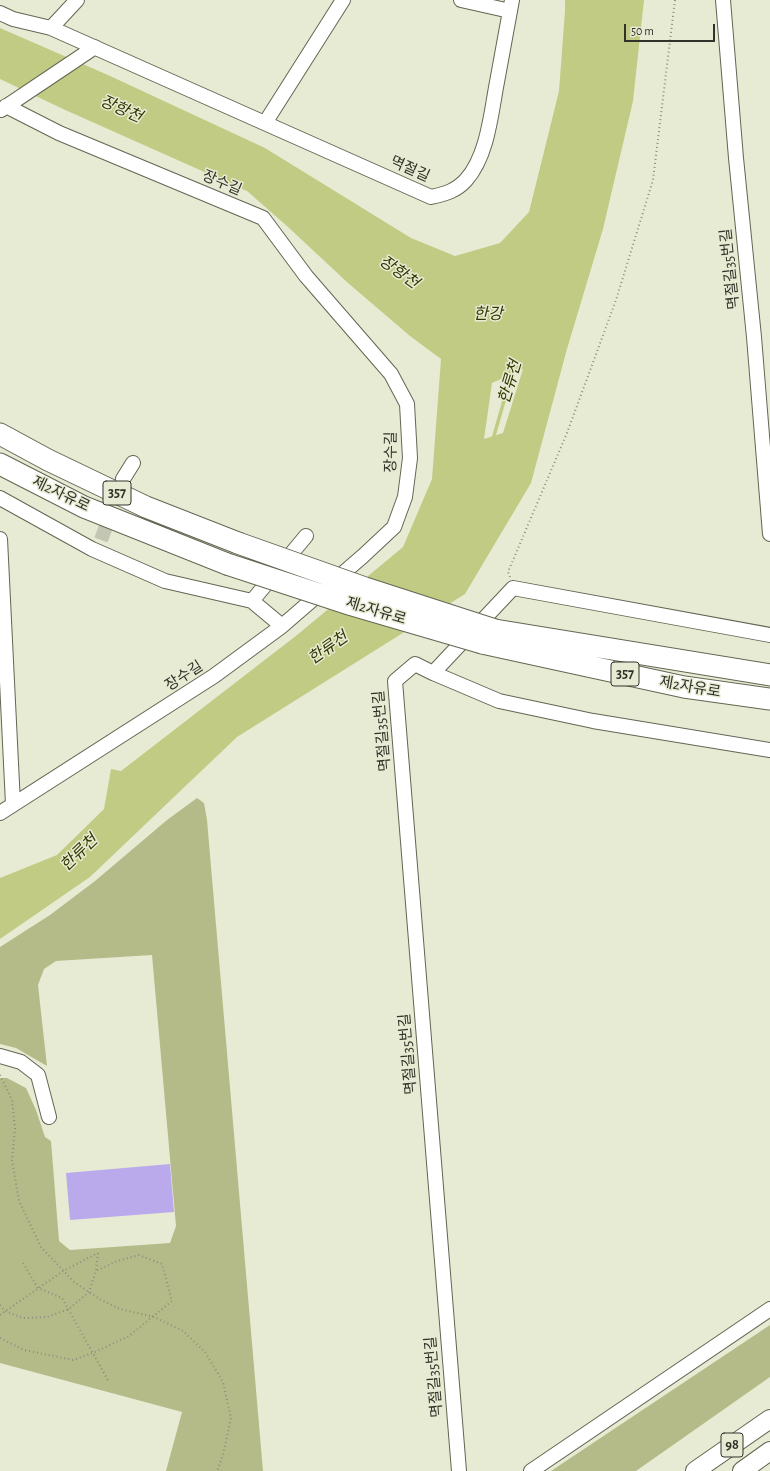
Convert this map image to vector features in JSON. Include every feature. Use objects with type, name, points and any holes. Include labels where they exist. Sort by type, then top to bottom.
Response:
[{"type":"highway","name":"제2자유로","points":[[0,434],[48,460],[146,507],[238,543],[365,588],[488,636]]},
{"type":"highway","name":"제2자유로","points":[[0,464],[84,507],[227,564],[352,605],[488,636],[684,687],[770,700]]},
{"type":"highway","points":[[488,636],[682,661],[770,675]]},
{"type":"highway","points":[[682,661],[770,662]]},
{"type":"highway","points":[[684,687],[770,714]]},
{"type":"main road","name":"98","points":[[695,1471],[770,1419]]},
{"type":"main road","name":"98","points":[[742,1471],[770,1451]]},
{"type":"street","points":[[51,28],[77,0]]},
{"type":"street","points":[[265,122],[344,0]]},
{"type":"street","name":"멱절길","points":[[0,13],[13,19],[51,28],[431,197],[446,194],[458,188],[467,180],[476,164],[487,137],[511,6],[461,0]]},
{"type":"street","name":"멱절길35번길","points":[[724,0],[736,158],[753,329],[770,534]]},
{"type":"street","points":[[6,106],[95,47]]},
{"type":"street","name":"장수길","points":[[0,813],[214,676],[282,626],[363,556],[394,527],[405,497],[410,458],[407,404],[391,374],[306,276],[263,218],[59,133],[6,106]]},
{"type":"street","points":[[123,479],[133,463]]},
{"type":"street","points":[[0,498],[97,545],[165,581],[252,601],[282,626]]},
{"type":"street","points":[[252,601],[306,536]]},
{"type":"street","points":[[0,539],[13,804]]},
{"type":"street","points":[[770,635],[513,588],[433,673],[499,701],[593,721],[770,750]]},
{"type":"street","name":"멱절길35번길","points":[[433,673],[415,664],[395,681],[459,1471]]},
{"type":"street","points":[[0,1056],[21,1062],[38,1075],[49,1117]]},
{"type":"street","points":[[531,1471],[770,1309]]},
{"type":"path","points":[[513,588],[508,572],[567,433],[616,300],[653,180],[676,0]]},
{"type":"path","points":[[0,1074],[12,1100],[15,1129],[12,1160],[19,1201],[41,1247],[74,1282],[101,1300],[120,1310],[154,1317],[183,1331],[205,1352],[222,1382],[231,1418],[223,1455],[217,1471]]},
{"type":"path","points":[[0,1305],[5,1311],[23,1318],[47,1317],[69,1309],[89,1292],[96,1270],[98,1252],[63,1271],[5,1311],[0,1315]]},
{"type":"path","points":[[0,1338],[24,1350],[74,1360],[93,1353],[128,1336],[154,1317],[172,1301],[162,1264],[138,1255],[117,1261],[96,1270]]},
{"type":"path","points":[[23,1263],[38,1288],[62,1298],[109,1382]]},
{"type":"shaded area","points":[[197,798],[204,803],[207,820],[263,1471],[166,1471],[182,1412],[0,1363],[0,1078],[7,1078],[26,1088],[36,1110],[45,1137],[51,1141],[59,1241],[70,1250],[170,1243],[176,1226],[152,955],[56,961],[44,969],[38,985],[47,1066],[16,1048],[0,1044],[0,947],[50,915],[95,881],[167,820]]},
{"type":"shaded area","points":[[770,1325],[770,1377],[636,1471],[551,1471]]},
{"type":"water","points":[[565,0],[644,0],[633,101],[603,229],[567,349],[531,483],[465,594],[237,737],[90,877],[0,939],[0,878],[57,855],[104,809],[111,769],[121,771],[297,635],[403,547],[432,479],[441,359],[410,336],[348,283],[247,191],[63,109],[0,79],[0,28],[108,75],[265,148],[411,238],[455,256],[500,243],[529,212],[559,91]],"holes":[[[523,369],[503,433],[484,439],[492,383]]]},
{"type":"building","points":[[170,1164],[174,1212],[70,1220],[66,1173]]},
{"type":"waterway","name":"한류천","points":[[493,439],[513,370]]},
{"type":"tunnel","points":[[101,540],[121,486]]},
{"type":"water label","name":"장항천","points":[[121,109]]},
{"type":"water label","name":"장항천","points":[[399,272]]},
{"type":"water label","name":"한강","points":[[488,314]]}]
